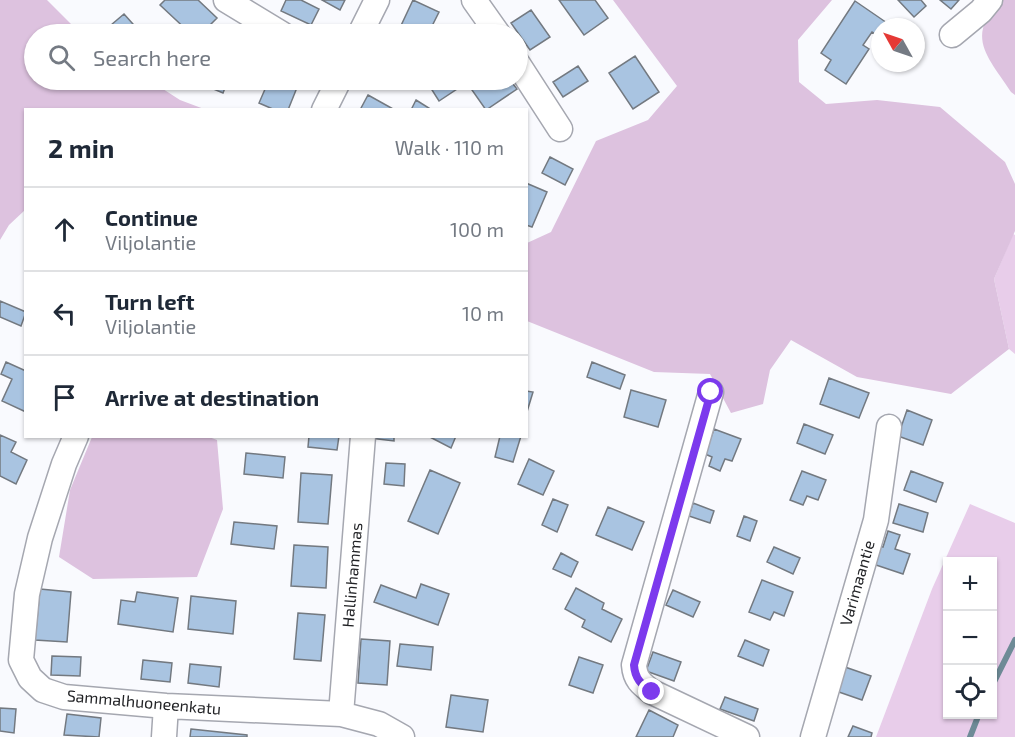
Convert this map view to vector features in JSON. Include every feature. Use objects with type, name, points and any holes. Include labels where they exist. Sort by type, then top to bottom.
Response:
[{"type":"street","points":[[226,0],[266,24]]},
{"type":"street","points":[[365,24],[377,0]]},
{"type":"street","points":[[474,0],[491,24]]},
{"type":"street","points":[[952,35],[990,0]]},
{"type":"street","points":[[528,79],[560,129]]},
{"type":"street","points":[[325,108],[334,90]]},
{"type":"street","points":[[711,392],[634,665],[635,676],[652,692],[747,737]]},
{"type":"street","name":"Varimaantie","points":[[813,737],[876,520],[889,426]]},
{"type":"street","name":"Sammalhuoneenkatu","points":[[75,438],[64,464],[40,538],[27,594],[21,660],[30,678],[43,690],[64,697],[166,706],[340,714],[379,724],[402,737]]},
{"type":"street","name":"Hallinhammas","points":[[340,714],[363,438]]},
{"type":"street","points":[[164,737],[166,706]]},
{"type":"shaded area","points":[[0,0],[47,0],[71,24],[24,24],[24,90],[164,90],[180,100],[201,108],[24,108],[24,211],[9,225],[0,240]]},
{"type":"shaded area","points":[[613,0],[832,0],[798,40],[799,82],[826,104],[877,100],[940,107],[1005,162],[1015,184],[1015,231],[994,279],[1009,349],[951,394],[857,377],[791,340],[770,370],[763,404],[731,413],[710,374],[654,372],[528,321],[528,243],[551,232],[596,141],[648,120],[677,86]]},
{"type":"shaded area","points":[[1002,0],[1015,0],[1015,95],[988,57],[982,36],[984,25]]},
{"type":"shaded area","points":[[1013,234],[1015,235],[1015,354],[1009,349],[994,279]]},
{"type":"shaded area","points":[[92,438],[212,438],[217,440],[223,509],[197,577],[93,579],[59,557],[70,490]]},
{"type":"shaded area","points":[[970,504],[1015,523],[1015,737],[876,737],[943,564],[943,719],[997,719],[997,557],[946,557]]},
{"type":"building","points":[[165,0],[198,0],[217,18],[211,24],[180,24],[160,5]]},
{"type":"building","points":[[286,0],[301,0],[319,9],[312,24],[281,11]]},
{"type":"building","points":[[322,0],[345,0],[340,10]]},
{"type":"building","points":[[413,0],[439,12],[433,24],[402,24]]},
{"type":"building","points":[[559,0],[595,0],[608,18],[584,35]]},
{"type":"building","points":[[898,0],[921,0],[926,6],[914,17]]},
{"type":"building","points":[[940,0],[959,0],[951,9]]},
{"type":"building","points":[[855,1],[880,18],[871,18],[871,33],[863,45],[869,49],[846,84],[825,70],[831,60],[821,53]]},
{"type":"building","points":[[531,10],[550,37],[530,50],[528,24],[511,23]]},
{"type":"building","points":[[124,14],[133,24],[112,24]]},
{"type":"building","points":[[635,56],[659,92],[633,109],[609,73]]},
{"type":"building","points":[[578,66],[588,81],[563,97],[553,82]]},
{"type":"building","points":[[265,90],[296,90],[289,108],[270,108],[259,103]]},
{"type":"building","points":[[432,90],[456,90],[439,101]]},
{"type":"building","points":[[472,90],[516,90],[489,108],[485,108]]},
{"type":"building","points":[[368,95],[391,108],[361,108]]},
{"type":"building","points":[[416,100],[429,108],[412,108]]},
{"type":"building","points":[[550,157],[573,169],[565,185],[542,173]]},
{"type":"building","points":[[528,184],[547,192],[532,227],[528,226]]},
{"type":"building","points":[[0,301],[24,311],[21,326],[0,317]]},
{"type":"building","points":[[6,362],[24,370],[24,411],[2,401],[12,379],[1,374]]},
{"type":"building","points":[[592,362],[625,375],[620,389],[587,377]]},
{"type":"building","points":[[829,378],[869,393],[859,418],[820,404]]},
{"type":"building","points":[[631,390],[666,400],[658,427],[624,417]]},
{"type":"building","points":[[528,391],[533,392],[528,408]]},
{"type":"building","points":[[907,410],[932,420],[923,445],[898,436]]},
{"type":"building","points":[[804,424],[833,435],[825,454],[797,443]]},
{"type":"building","points":[[714,429],[741,439],[732,461],[725,459],[720,471],[709,466],[712,457],[705,454]]},
{"type":"building","points":[[0,435],[16,442],[11,452],[27,460],[16,484],[0,476]]},
{"type":"building","points":[[309,438],[339,438],[337,450],[308,447]]},
{"type":"building","points":[[370,438],[394,438],[394,441]]},
{"type":"building","points":[[432,438],[455,438],[451,448]]},
{"type":"building","points":[[500,438],[520,438],[513,462],[495,457]]},
{"type":"building","points":[[246,453],[285,457],[283,478],[244,474]]},
{"type":"building","points":[[529,459],[554,471],[543,495],[518,484]]},
{"type":"building","points":[[386,463],[405,464],[404,486],[384,484]]},
{"type":"building","points":[[430,470],[460,483],[438,534],[408,521]]},
{"type":"building","points":[[802,471],[826,480],[818,500],[807,496],[803,505],[790,500]]},
{"type":"building","points":[[911,471],[943,483],[936,502],[904,490]]},
{"type":"building","points":[[301,473],[332,475],[328,524],[298,522]]},
{"type":"building","points":[[553,499],[568,505],[557,532],[542,525]]},
{"type":"building","points":[[693,503],[714,511],[710,523],[689,516]]},
{"type":"building","points":[[899,504],[928,513],[923,532],[893,523]]},
{"type":"building","points":[[608,507],[644,522],[632,550],[596,535]]},
{"type":"building","points":[[744,516],[757,521],[750,541],[737,536]]},
{"type":"building","points":[[234,522],[277,526],[274,549],[231,544]]},
{"type":"building","points":[[888,531],[900,535],[895,549],[910,554],[903,574],[870,563],[876,545],[883,547]]},
{"type":"building","points":[[294,545],[328,547],[326,588],[291,586]]},
{"type":"building","points":[[774,547],[800,558],[793,574],[767,562]]},
{"type":"building","points":[[561,553],[578,562],[571,577],[553,569]]},
{"type":"building","points":[[762,580],[793,592],[784,616],[774,612],[770,620],[749,612]]},
{"type":"building","points":[[421,584],[449,594],[438,625],[374,602],[381,585],[416,598]]},
{"type":"building","points":[[576,588],[604,603],[602,609],[622,619],[611,642],[582,627],[585,620],[565,609]]},
{"type":"building","points":[[40,589],[71,592],[67,642],[35,640]]},
{"type":"building","points":[[673,590],[700,602],[693,617],[666,605]]},
{"type":"building","points":[[137,592],[178,598],[173,632],[118,624],[121,600],[135,602]]},
{"type":"building","points":[[191,596],[236,601],[233,634],[188,629]]},
{"type":"building","points":[[298,613],[325,615],[321,661],[294,659]]},
{"type":"building","points":[[361,639],[390,641],[387,685],[358,683]]},
{"type":"building","points":[[745,640],[769,650],[763,666],[738,656]]},
{"type":"building","points":[[400,644],[433,647],[431,670],[397,666]]},
{"type":"building","points":[[653,652],[681,662],[674,681],[646,671]]},
{"type":"building","points":[[52,656],[81,657],[80,676],[51,675]]},
{"type":"building","points":[[579,657],[603,665],[593,693],[569,685]]},
{"type":"building","points":[[143,660],[172,663],[170,682],[141,679]]},
{"type":"building","points":[[190,664],[221,667],[219,687],[188,683]]},
{"type":"building","points":[[845,667],[871,676],[862,700],[836,691]]},
{"type":"building","points":[[451,695],[488,700],[483,732],[446,727]]},
{"type":"building","points":[[725,697],[758,709],[754,721],[720,709]]},
{"type":"building","points":[[0,708],[16,709],[14,733],[0,731]]},
{"type":"building","points":[[649,710],[678,725],[673,737],[636,737]]},
{"type":"building","points":[[67,714],[101,718],[99,737],[64,735]]},
{"type":"building","points":[[853,726],[872,733],[871,737],[848,737]]},
{"type":"building","points":[[191,729],[247,735],[247,737],[190,737]]},
{"type":"waterway","points":[[997,676],[1015,640]]},
{"type":"waterway","points":[[970,737],[977,719]]},
{"type":"route","points":[[652,692],[635,676],[634,665],[711,392]]}]
